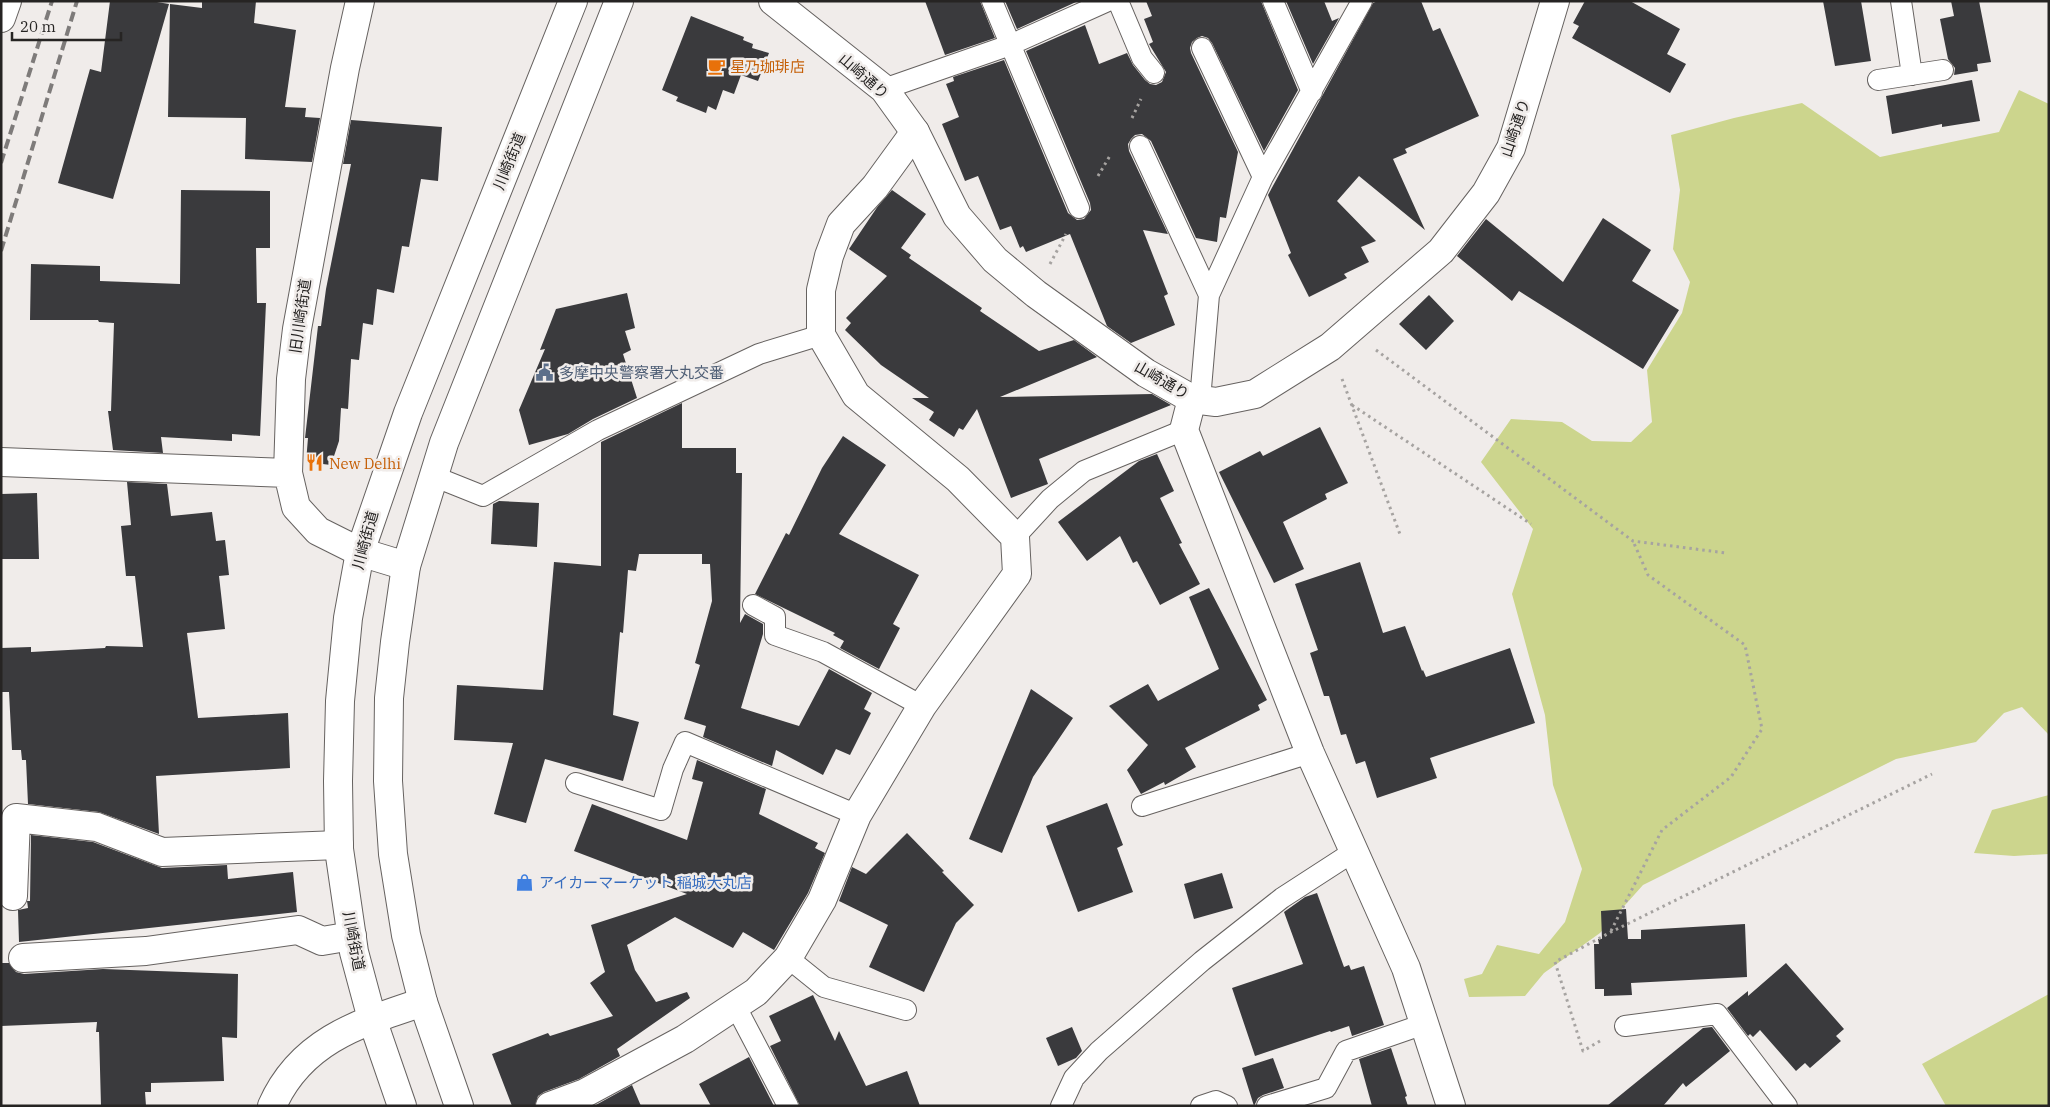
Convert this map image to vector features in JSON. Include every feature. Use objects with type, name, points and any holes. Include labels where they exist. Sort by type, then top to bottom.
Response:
[{"type":"street","points":[[1,18],[7,1]]},
{"type":"street","name":"旧川崎街道","points":[[360,1],[343,78],[297,329],[291,379],[288,473],[296,507],[318,531],[360,552],[406,566]]},
{"type":"street","name":"川崎街道","points":[[402,1106],[372,1019],[352,936],[339,844],[340,701],[348,618],[360,552],[408,413],[573,1]]},
{"type":"street","points":[[460,1105],[423,1002],[406,935],[393,854],[388,781],[389,698],[394,642],[406,566],[433,476],[451,425],[619,1]]},
{"type":"street","name":"山崎通り","points":[[773,1],[884,89],[915,132],[957,216],[995,260],[1036,294],[1146,373],[1196,399],[1216,402],[1255,394],[1340,339],[1441,251],[1486,193],[1511,148],[1549,3]]},
{"type":"street","points":[[550,1106],[585,1093],[685,1039],[756,992],[788,958],[822,900],[857,815],[922,706],[1017,574],[1014,537],[958,478],[856,395],[821,335],[821,290],[829,256],[841,224],[874,187],[915,132]]},
{"type":"street","points":[[1196,399],[1184,430],[1310,753],[1406,968],[1451,1106]]},
{"type":"street","points":[[1,462],[288,473]]},
{"type":"street","points":[[13,896],[16,818],[97,827],[162,852],[339,844]]},
{"type":"street","points":[[23,958],[146,952],[298,930],[322,941],[352,936]]},
{"type":"street","points":[[272,1106],[292,1071],[329,1038],[372,1019],[423,1002]]},
{"type":"lane","points":[[992,1],[1079,208]]},
{"type":"lane","points":[[884,89],[1010,45],[1108,1]]},
{"type":"lane","points":[[1118,1],[1142,58],[1154,73]]},
{"type":"lane","points":[[1273,1],[1312,92]]},
{"type":"lane","points":[[1196,399],[1209,294],[1263,177],[1362,1]]},
{"type":"lane","points":[[1901,1],[1912,75]]},
{"type":"lane","points":[[1202,48],[1263,177]]},
{"type":"lane","points":[[1878,80],[1943,70]]},
{"type":"lane","points":[[1140,146],[1209,294]]},
{"type":"lane","points":[[433,476],[483,496],[598,430],[759,354],[821,335]]},
{"type":"lane","points":[[1014,537],[1050,499],[1084,472],[1184,430]]},
{"type":"lane","points":[[754,605],[775,617],[775,635],[823,652],[922,706]]},
{"type":"lane","points":[[576,783],[661,810],[685,742],[857,815]]},
{"type":"lane","points":[[1142,806],[1310,753]]},
{"type":"lane","points":[[1061,1106],[1074,1078],[1099,1051],[1202,961],[1282,898],[1353,852]]},
{"type":"lane","points":[[788,958],[824,987],[906,1010]]},
{"type":"lane","points":[[735,1005],[788,1106]]},
{"type":"lane","points":[[1625,1026],[1717,1014],[1787,1106]]},
{"type":"lane","points":[[1267,1106],[1326,1088],[1346,1051],[1424,1024]]},
{"type":"lane","points":[[1201,1106],[1216,1101],[1227,1106]]},
{"type":"path","points":[[1340,339],[1352,405],[1401,538]]},
{"type":"path","points":[[1340,339],[1633,541],[1726,553]]},
{"type":"path","points":[[1352,405],[1531,524]]},
{"type":"path","points":[[1611,932],[1662,830],[1731,777],[1762,729],[1745,646],[1648,575],[1633,541]]},
{"type":"path","points":[[1625,1026],[1582,1051],[1555,962],[1611,932],[1932,774]]},
{"type":"green space","points":[[2019,90],[2049,104],[2049,735],[2022,707],[2004,713],[1976,742],[1896,759],[1643,885],[1600,933],[1544,973],[1525,996],[1469,997],[1464,979],[1482,974],[1497,945],[1539,954],[1565,922],[1582,869],[1553,785],[1545,715],[1512,594],[1533,529],[1481,462],[1511,419],[1562,422],[1592,441],[1631,442],[1652,422],[1647,370],[1682,313],[1690,282],[1673,249],[1680,190],[1671,135],[1734,118],[1802,103],[1880,157],[1999,132]]},
{"type":"green space","points":[[2049,795],[2049,854],[2014,856],[1974,853],[1992,810]]},
{"type":"green space","points":[[2049,994],[2049,1106],[1946,1106],[1922,1064]]},
{"type":"building","points":[[110,1],[151,1],[169,4],[113,199],[58,183],[90,69],[101,72]]},
{"type":"building","points":[[202,1],[256,1],[254,23],[296,30],[285,107],[306,108],[305,117],[320,118],[312,162],[245,159],[246,118],[168,117],[170,4],[202,8]]},
{"type":"building","points":[[925,1],[980,1],[995,38],[945,55]]},
{"type":"building","points":[[1005,1],[1076,1],[1076,2],[1017,29]]},
{"type":"building","points":[[1146,1],[1261,1],[1298,90],[1264,151],[1212,43],[1208,38],[1202,36],[1192,42],[1191,53],[1238,152],[1226,218],[1220,217],[1217,242],[1196,238],[1151,141],[1142,134],[1135,135],[1131,139],[1128,144],[1129,151],[1168,234],[1143,230],[1168,294],[1164,296],[1175,325],[1131,343],[1107,326],[1070,234],[1026,252],[1023,246],[1020,248],[1011,226],[1000,230],[978,176],[965,181],[942,124],[959,117],[946,84],[954,81],[953,77],[1004,60],[1068,213],[1077,220],[1084,219],[1091,210],[1090,203],[1026,51],[1085,25],[1099,64],[1127,53],[1133,65],[1145,80],[1150,84],[1156,85],[1162,82],[1166,72],[1149,44],[1153,42],[1144,19],[1152,16]]},
{"type":"building","points":[[1286,1],[1324,1],[1332,21],[1339,18],[1313,64]]},
{"type":"building","points":[[1378,1],[1421,1],[1433,31],[1440,28],[1479,116],[1405,149],[1407,153],[1393,159],[1425,230],[1359,176],[1337,201],[1376,241],[1361,247],[1369,262],[1344,274],[1347,278],[1309,297],[1288,255],[1291,253],[1268,195],[1373,3]]},
{"type":"building","points":[[1585,1],[1630,1],[1680,29],[1667,54],[1686,64],[1670,93],[1572,38],[1579,26],[1573,23]]},
{"type":"building","points":[[1823,1],[1861,1],[1871,61],[1835,66]]},
{"type":"building","points":[[1951,1],[1979,1],[1991,62],[1977,64],[1978,71],[1954,75],[1955,68],[1948,59],[1940,19],[1954,16]]},
{"type":"building","points":[[691,16],[744,37],[743,40],[753,44],[752,48],[769,53],[758,81],[741,75],[734,94],[723,90],[716,110],[708,106],[706,113],[676,101],[678,97],[662,90]]},
{"type":"building","points":[[1972,80],[1980,121],[1942,127],[1942,124],[1892,134],[1886,96]]},
{"type":"building","points":[[351,120],[442,127],[438,181],[421,179],[409,247],[402,246],[394,293],[377,289],[373,325],[363,323],[359,360],[351,359],[348,409],[341,408],[339,441],[331,465],[306,462],[308,438],[305,438],[318,326],[321,326],[326,289],[351,164],[343,164]]},
{"type":"building","points":[[181,190],[270,191],[270,248],[256,248],[257,303],[266,303],[260,436],[232,434],[232,441],[161,437],[163,453],[113,450],[108,411],[111,411],[114,323],[99,322],[98,320],[30,320],[31,264],[100,266],[100,281],[180,284]]},
{"type":"building","points":[[892,190],[926,214],[901,248],[911,255],[909,258],[982,308],[980,311],[1039,351],[1074,340],[1097,357],[1000,397],[1152,394],[1171,405],[1039,459],[1048,484],[1011,498],[977,409],[963,430],[959,428],[954,437],[929,420],[934,412],[912,398],[929,398],[881,365],[845,330],[851,323],[846,318],[887,276],[849,249],[878,206]]},
{"type":"building","points":[[1603,218],[1651,250],[1632,281],[1679,310],[1643,369],[1519,291],[1512,301],[1457,256],[1486,219],[1563,282]]},
{"type":"building","points":[[627,293],[635,328],[625,331],[631,350],[623,354],[637,398],[593,419],[568,434],[529,445],[519,410],[545,349],[540,350],[556,309]]},
{"type":"building","points":[[1429,295],[1454,321],[1426,350],[1399,324]]},
{"type":"building","points":[[682,403],[682,448],[736,448],[736,473],[742,473],[740,623],[745,614],[763,624],[763,634],[741,708],[799,726],[829,669],[872,693],[864,709],[871,713],[850,755],[836,749],[823,775],[776,750],[772,766],[703,737],[706,726],[684,719],[700,665],[695,663],[712,601],[710,564],[702,564],[702,554],[639,554],[636,571],[628,570],[623,633],[620,632],[613,715],[639,722],[623,781],[545,759],[526,823],[494,814],[513,743],[454,740],[457,685],[543,690],[554,562],[601,566],[601,442]]},
{"type":"building","points":[[1320,427],[1348,483],[1325,494],[1327,499],[1283,522],[1304,569],[1274,583],[1219,472],[1260,451],[1263,456]]},
{"type":"building","points":[[843,436],[886,465],[839,534],[919,575],[893,624],[900,628],[879,669],[840,648],[844,641],[833,635],[835,633],[755,594],[786,533],[789,535],[822,468]]},
{"type":"building","points":[[1157,454],[1174,491],[1160,498],[1182,543],[1179,544],[1200,584],[1160,605],[1137,561],[1133,563],[1120,536],[1087,561],[1058,522],[1139,461]]},
{"type":"building","points":[[127,482],[167,484],[171,516],[212,512],[216,541],[225,540],[229,575],[219,576],[225,629],[187,633],[198,718],[288,713],[290,768],[156,776],[159,834],[99,812],[28,804],[26,760],[22,760],[21,750],[12,750],[9,692],[1,692],[1,648],[31,647],[31,652],[105,648],[106,646],[143,647],[135,576],[126,576],[121,526],[131,525]]},
{"type":"building","points":[[37,493],[39,559],[1,559],[1,494]]},
{"type":"building","points":[[499,501],[539,503],[537,547],[491,544],[493,504]]},
{"type":"building","points":[[1360,562],[1383,633],[1405,626],[1426,677],[1510,648],[1535,723],[1430,758],[1437,778],[1377,798],[1365,761],[1356,764],[1346,734],[1341,735],[1329,696],[1324,696],[1310,653],[1318,650],[1295,584]]},
{"type":"building","points":[[1209,588],[1267,700],[1258,705],[1260,710],[1185,748],[1196,767],[1165,785],[1164,782],[1141,794],[1127,770],[1148,745],[1109,706],[1148,684],[1158,701],[1219,669],[1189,597]]},
{"type":"building","points":[[1031,689],[1073,718],[1033,777],[1002,853],[969,839]]},
{"type":"building","points":[[697,760],[766,789],[759,814],[818,843],[815,848],[825,853],[808,893],[774,950],[743,932],[733,948],[675,917],[627,945],[635,970],[656,1002],[687,992],[690,998],[617,1049],[620,1056],[579,1079],[544,1092],[538,1096],[535,1106],[512,1106],[492,1054],[548,1033],[550,1036],[613,1016],[590,983],[605,972],[591,925],[687,894],[574,851],[592,804],[687,840],[703,782],[692,779]]},
{"type":"building","points":[[1107,803],[1123,845],[1117,848],[1133,892],[1078,912],[1046,826]]},
{"type":"building","points":[[907,833],[974,905],[956,923],[924,992],[869,967],[888,925],[839,901],[852,867],[866,874]]},
{"type":"building","points":[[31,835],[93,842],[162,868],[227,865],[228,879],[293,872],[297,912],[19,942],[18,910],[28,908],[27,901],[30,901]]},
{"type":"building","points":[[1222,873],[1233,908],[1194,919],[1184,884]]},
{"type":"building","points":[[1317,893],[1344,967],[1349,965],[1351,970],[1364,966],[1384,1025],[1352,1036],[1349,1026],[1255,1056],[1232,988],[1303,964],[1284,912],[1305,897]]},
{"type":"building","points":[[1626,909],[1628,939],[1641,939],[1641,930],[1745,924],[1747,977],[1631,983],[1632,995],[1604,996],[1604,989],[1595,989],[1594,944],[1599,944],[1598,939],[1602,939],[1601,911]]},
{"type":"building","points":[[1,963],[9,963],[16,972],[24,974],[103,969],[238,974],[237,1038],[222,1037],[224,1081],[151,1083],[151,1092],[145,1092],[146,1106],[101,1106],[99,1032],[96,1032],[97,1022],[1,1026]]},
{"type":"building","points":[[1786,963],[1844,1029],[1836,1036],[1841,1041],[1810,1068],[1805,1063],[1796,1071],[1760,1030],[1753,1037],[1750,1034],[1748,1036],[1727,1008],[1748,991],[1748,996]]},
{"type":"building","points":[[813,995],[835,1041],[839,1031],[866,1086],[907,1071],[920,1106],[800,1106],[770,1046],[781,1041],[769,1016]]},
{"type":"building","points":[[1072,1027],[1082,1051],[1076,1058],[1058,1066],[1046,1038]]},
{"type":"building","points":[[1712,1027],[1730,1051],[1686,1087],[1683,1083],[1663,1106],[1607,1106],[1703,1028]]},
{"type":"building","points":[[1391,1048],[1407,1096],[1405,1097],[1408,1106],[1372,1106],[1359,1059]]},
{"type":"building","points":[[749,1057],[774,1106],[711,1106],[699,1084]]},
{"type":"building","points":[[1273,1058],[1284,1088],[1258,1098],[1254,1106],[1242,1068]]},
{"type":"building","points":[[632,1085],[641,1106],[594,1106]]},
{"type":"railway","points":[[1,163],[52,1]]},
{"type":"railway","points":[[1,251],[77,1]]},
{"type":"place","name":"星乃珈琲店","points":[[716,66]]},
{"type":"place","name":"多摩中央警察署大丸交番","points":[[545,372]]},
{"type":"place","name":"New Delhi","points":[[315,463]]},
{"type":"place","name":"アイカーマーケット 稲城大丸店","points":[[525,882]]}]
